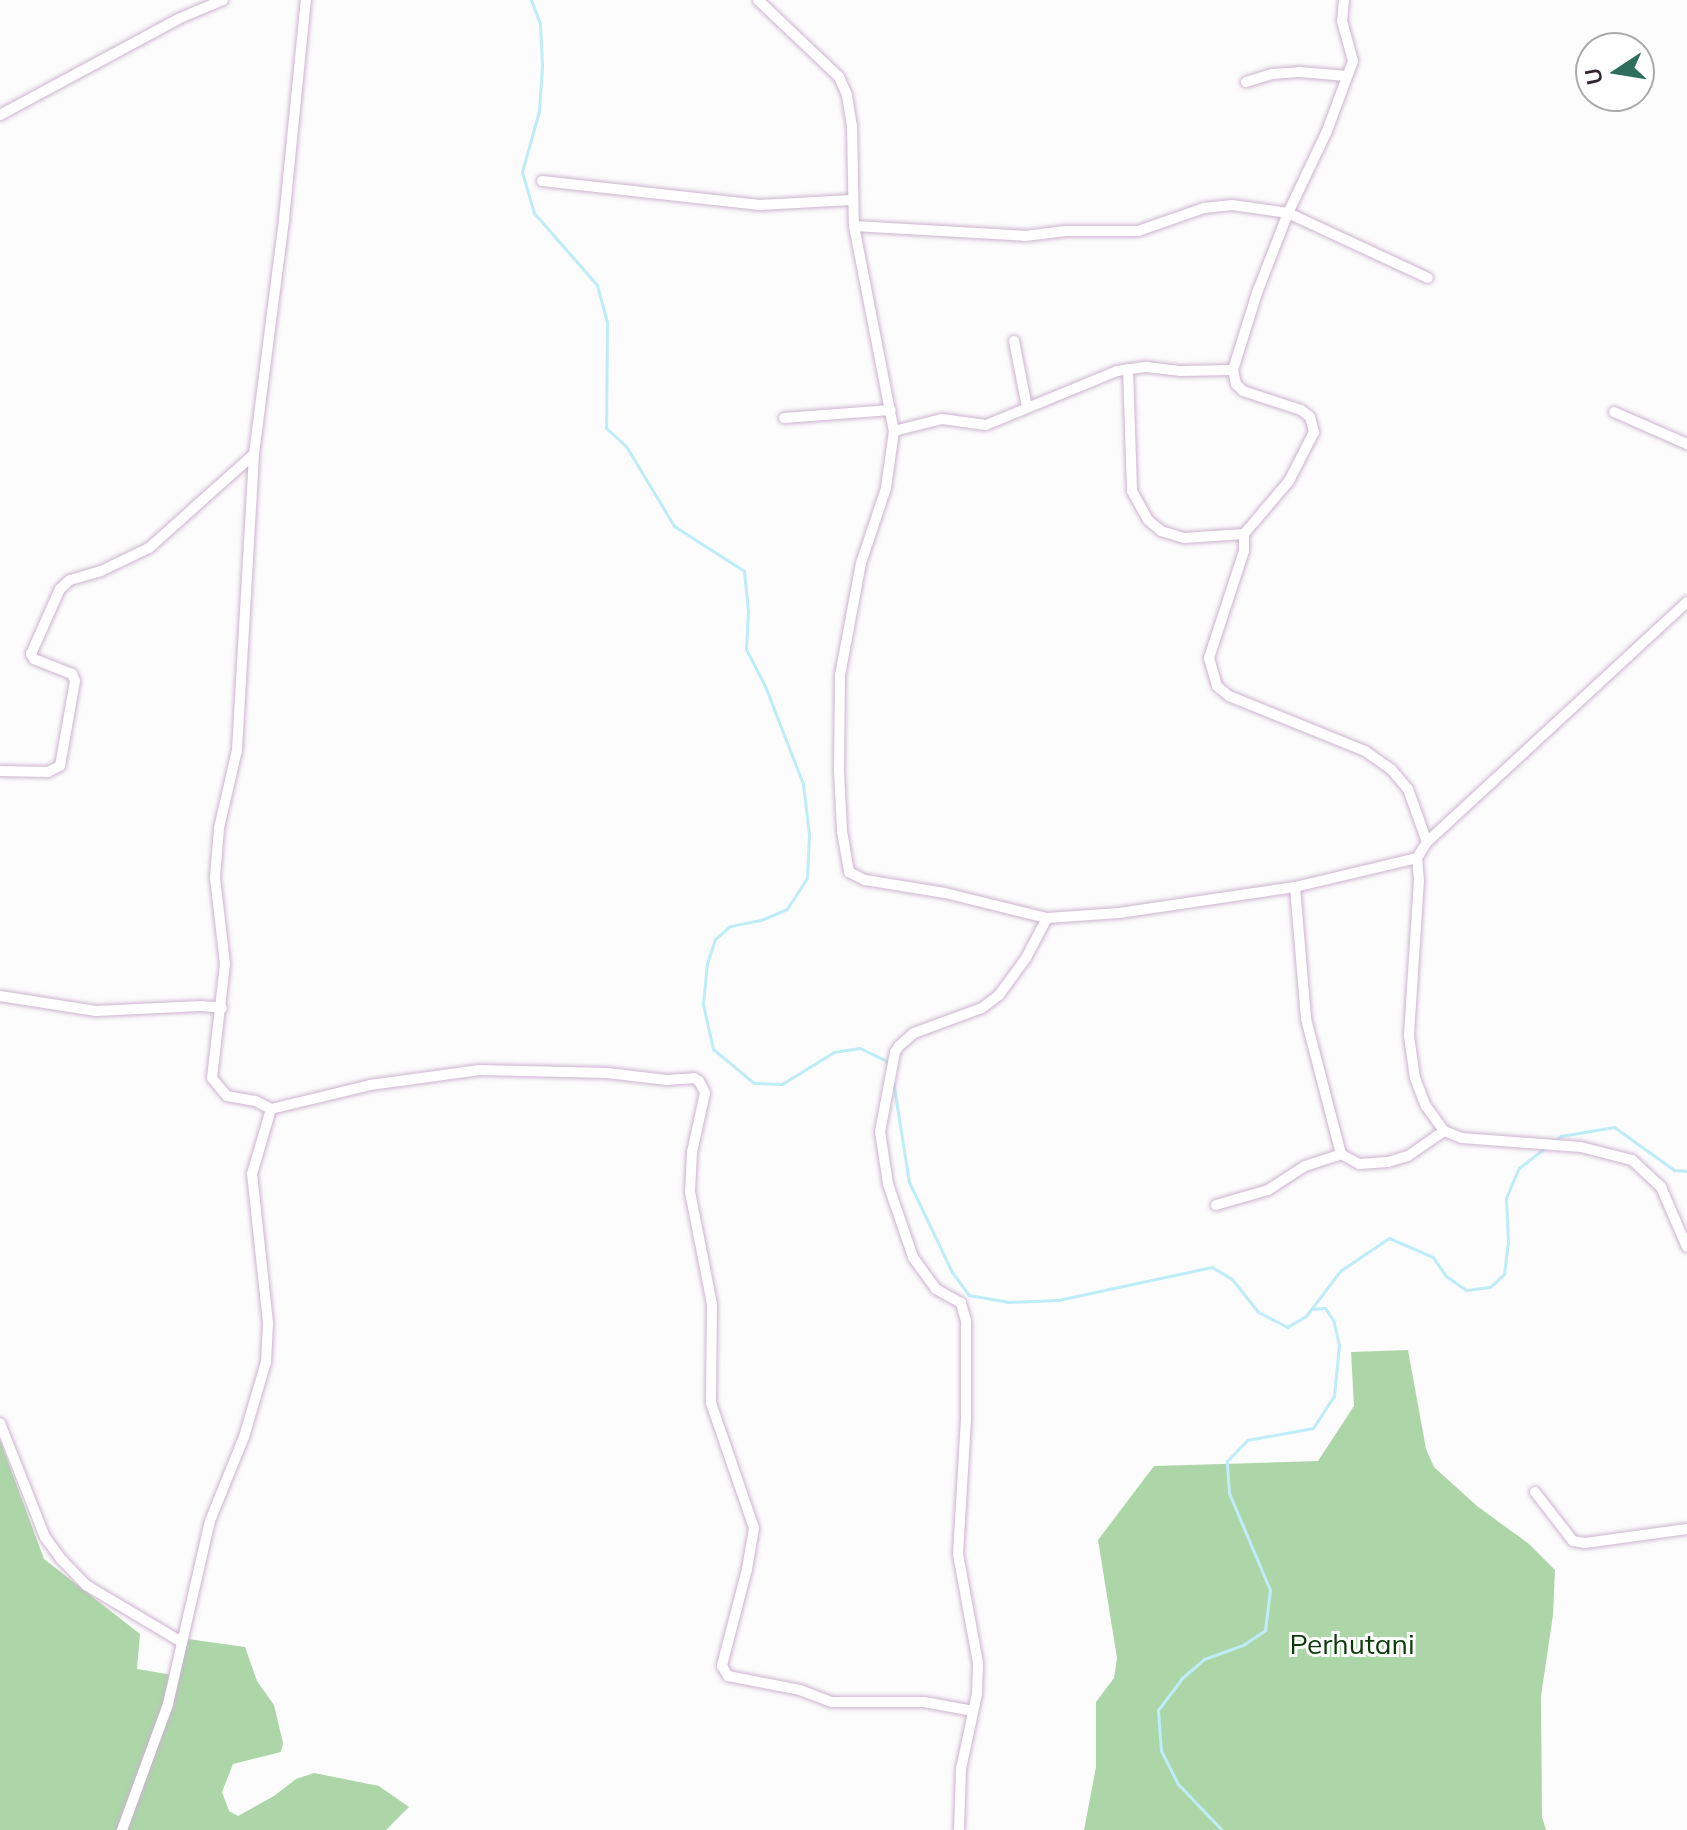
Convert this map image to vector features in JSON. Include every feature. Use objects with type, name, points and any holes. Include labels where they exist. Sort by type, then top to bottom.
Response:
[{"type":"street","points":[[0,115],[178,19],[223,0]]},
{"type":"street","points":[[306,0],[284,219],[254,454],[237,750],[216,854],[215,877],[225,964],[222,1008],[211,1066],[215,1085],[227,1096],[255,1101],[271,1109],[370,1085],[480,1070],[607,1073],[667,1080],[694,1078],[699,1081],[705,1093],[692,1152],[690,1192],[712,1304],[711,1403],[754,1528],[747,1569],[722,1666],[728,1676],[800,1690],[832,1702],[924,1702],[973,1711]]},
{"type":"street","points":[[758,0],[839,77],[851,109],[854,226],[894,431],[886,488],[861,563],[840,675],[839,771],[849,872],[865,880],[945,893],[1047,918],[1119,913],[1295,887],[1417,858]]},
{"type":"street","points":[[1344,0],[1342,21],[1353,61],[1327,131],[1288,213],[1257,293],[1233,370],[1243,391],[1301,410],[1310,417],[1314,432],[1289,481],[1244,534],[1244,551],[1210,646],[1211,672],[1217,686],[1232,697],[1319,731],[1382,762],[1408,789],[1427,842]]},
{"type":"street","points":[[1246,82],[1286,73],[1347,76]]},
{"type":"street","points":[[542,181],[760,205],[852,200]]},
{"type":"street","points":[[854,226],[1025,236],[1066,231],[1138,231],[1204,208],[1232,205],[1288,213],[1428,278]]},
{"type":"street","points":[[1014,341],[1027,407]]},
{"type":"street","points":[[894,431],[942,419],[986,425],[1128,369],[1233,370]]},
{"type":"street","points":[[1128,369],[1132,491],[1148,520],[1161,531],[1184,538],[1244,534]]},
{"type":"street","points":[[784,418],[891,410]]},
{"type":"street","points":[[1614,412],[1687,444]]},
{"type":"street","points":[[0,771],[48,772],[60,766],[75,681],[72,674],[34,659],[31,654],[60,589],[70,580],[101,571],[149,548],[254,454]]},
{"type":"street","points":[[1687,602],[1427,842],[1417,858],[1419,880],[1409,1036],[1421,1096],[1444,1131],[1462,1138],[1581,1147],[1632,1160],[1661,1187],[1687,1247]]},
{"type":"street","points":[[1295,887],[1306,1019],[1341,1154],[1359,1164],[1388,1162],[1408,1156],[1444,1131]]},
{"type":"street","points":[[959,1830],[961,1769],[973,1711],[978,1663],[958,1535],[966,1418],[966,1321],[961,1303],[936,1289],[913,1257],[888,1184],[880,1132],[895,1052],[914,1033],[982,1008],[999,995],[1026,958],[1047,918]]},
{"type":"street","points":[[0,996],[96,1011],[201,1006],[222,1008]]},
{"type":"street","points":[[122,1830],[168,1704],[210,1521],[244,1437],[266,1362],[268,1323],[252,1174],[256,1150],[271,1109]]},
{"type":"street","points":[[1216,1205],[1268,1190],[1305,1166],[1341,1154]]},
{"type":"street","points":[[0,1423],[39,1523],[62,1560],[86,1585],[180,1641]]},
{"type":"street","points":[[1535,1492],[1573,1541],[1585,1543],[1687,1529]]},
{"type":"green space","name":"Perhutani","points":[[1408,1350],[1426,1449],[1434,1467],[1477,1506],[1529,1544],[1555,1570],[1553,1615],[1541,1696],[1542,1817],[1546,1830],[1084,1830],[1096,1767],[1096,1702],[1114,1678],[1117,1658],[1098,1540],[1154,1466],[1318,1461],[1354,1406],[1351,1352]]},
{"type":"green space","points":[[0,1440],[44,1559],[140,1634],[137,1669],[178,1676],[188,1639],[245,1647],[257,1681],[274,1705],[283,1743],[281,1752],[233,1764],[222,1792],[229,1811],[238,1816],[274,1796],[296,1779],[314,1773],[379,1786],[409,1807],[386,1830],[0,1830]]},
{"type":"waterway","points":[[531,0],[540,23],[542,66],[539,111],[522,172],[534,213],[597,285],[607,322],[606,428],[626,446],[674,526],[744,571],[748,611],[746,649],[765,686],[803,784],[809,834],[807,878],[787,909],[761,920],[730,926],[715,939],[707,963],[703,1004],[713,1049],[754,1083],[782,1084],[834,1052],[860,1048],[887,1061],[888,1066]]},
{"type":"waterway","points":[[893,1081],[909,1182],[952,1272],[969,1295],[1007,1302],[1058,1300],[1212,1267],[1232,1279],[1258,1312],[1287,1327],[1306,1316],[1340,1271],[1389,1238],[1433,1257],[1446,1276],[1466,1290],[1490,1287],[1504,1274],[1508,1242],[1506,1198],[1519,1168],[1546,1147]]},
{"type":"waterway","points":[[1556,1140],[1561,1136],[1614,1127],[1674,1170],[1687,1171]]},
{"type":"waterway","points":[[1222,1830],[1178,1784],[1161,1751],[1158,1710],[1181,1679],[1204,1659],[1243,1645],[1265,1630],[1270,1590],[1229,1493],[1227,1461],[1247,1440],[1313,1428],[1334,1396],[1339,1345],[1333,1320],[1325,1308],[1312,1309]]}]
